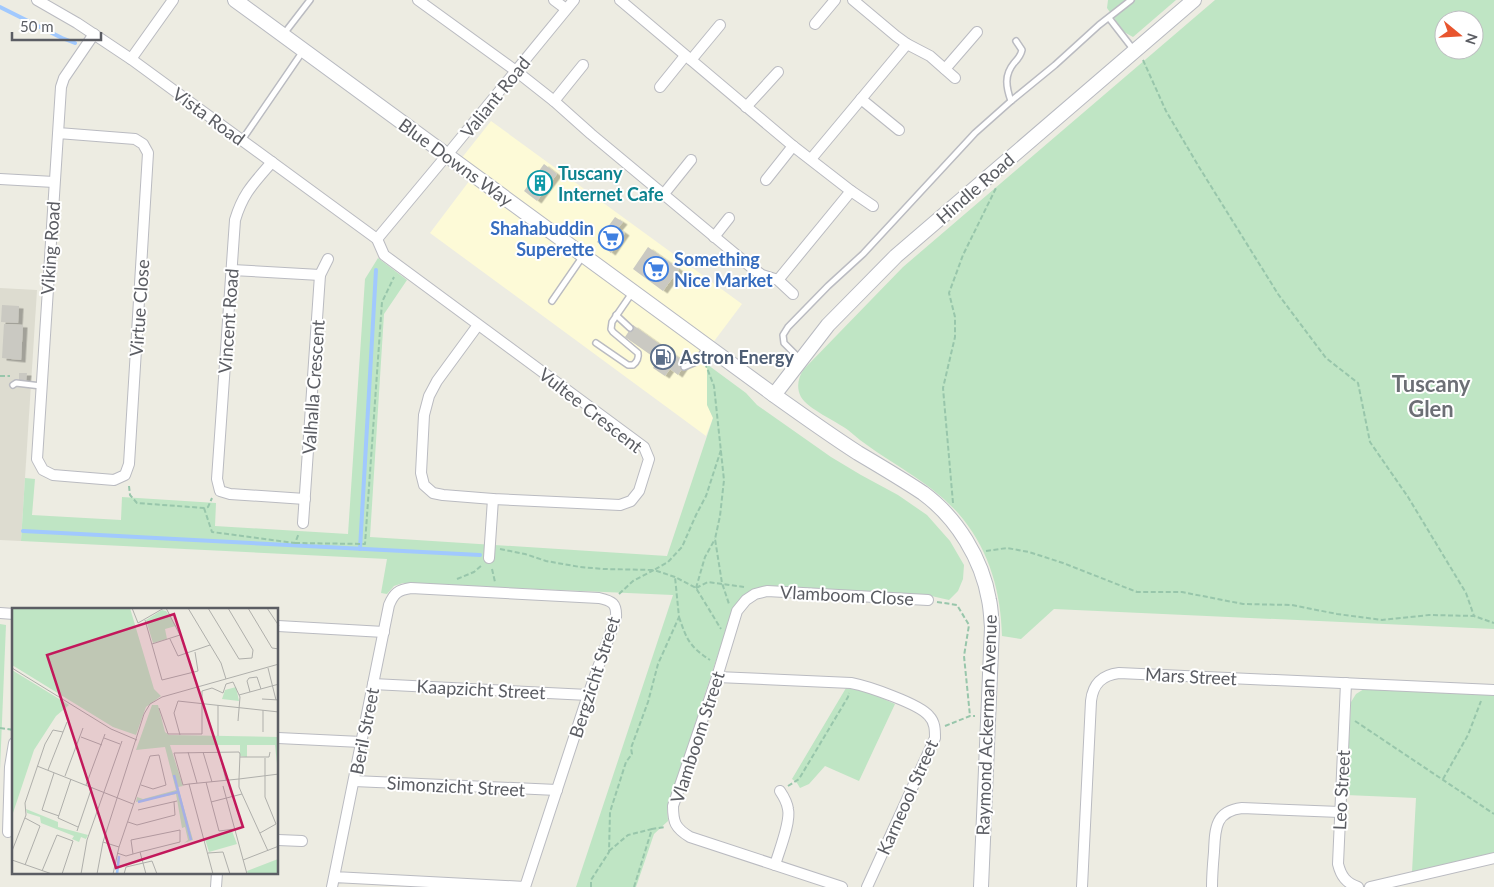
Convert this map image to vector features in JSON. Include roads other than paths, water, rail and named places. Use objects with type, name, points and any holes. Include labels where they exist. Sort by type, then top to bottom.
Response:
[{"type":"street","name":"Vista Road","points":[[37,0],[131,58],[377,239]]},
{"type":"street","points":[[131,58],[173,0]]},
{"type":"street","name":"Blue Downs Way","points":[[235,0],[774,395]]},
{"type":"street","points":[[418,0],[554,101],[755,271],[778,280],[793,294]]},
{"type":"street","points":[[554,0],[566,10]]},
{"type":"street","name":"Valiant Road","points":[[377,239],[574,0]]},
{"type":"street","points":[[620,0],[633,4],[688,58],[746,107],[851,191],[873,206]]},
{"type":"street","points":[[815,24],[835,0]]},
{"type":"street","points":[[853,0],[907,44],[925,53],[955,78]]},
{"type":"street","name":"Hindle Road","points":[[774,395],[828,325],[896,256],[1138,55],[1194,0]]},
{"type":"street","points":[[660,87],[720,25]]},
{"type":"street","points":[[945,69],[977,32]]},
{"type":"street","name":"Viking Road","points":[[43,470],[37,460],[62,83],[94,34]]},
{"type":"street","points":[[811,159],[907,44]]},
{"type":"street","points":[[554,101],[583,65]]},
{"type":"street","points":[[746,107],[778,72]]},
{"type":"street","points":[[861,99],[899,130]]},
{"type":"street","name":"Virtue Close","points":[[43,470],[53,475],[114,480],[125,474],[129,464],[148,153],[143,144],[135,139],[58,133]]},
{"type":"street","points":[[766,180],[794,146]]},
{"type":"street","points":[[663,195],[692,160]]},
{"type":"street","name":"Vincent Road","points":[[272,162],[247,191],[240,203],[235,220],[217,480],[220,491],[230,494],[305,499]]},
{"type":"street","points":[[0,179],[54,182]]},
{"type":"street","points":[[778,280],[851,191]]},
{"type":"street","points":[[714,237],[729,218]]},
{"type":"street","name":"Vultee Crescent","points":[[377,239],[384,255],[646,450],[648,458],[639,491],[631,501],[620,506],[493,499],[438,494],[429,490],[424,485],[421,473],[424,414],[429,396],[437,381],[478,325]]},
{"type":"street","name":"Valhalla Crescent","points":[[304,523],[320,275],[328,259]]},
{"type":"street","points":[[232,270],[320,275]]},
{"type":"street","name":"Raymond Ackerman Avenue","points":[[774,395],[848,446],[923,494],[953,522],[974,553],[989,599],[992,627],[981,887]]},
{"type":"street","points":[[489,558],[493,499]]},
{"type":"street","name":"Bergzicht Street","points":[[410,588],[599,598],[614,604],[616,618],[588,695],[525,887]]},
{"type":"street","name":"Beril Street","points":[[333,882],[390,605],[393,595],[400,589],[410,588]]},
{"type":"street","name":"Vlamboom Close","points":[[767,591],[928,600]]},
{"type":"street","name":"Vlamboom Street","points":[[767,591],[755,594],[746,600],[737,611],[673,806],[675,825],[690,837],[842,887]]},
{"type":"street","points":[[279,626],[384,632]]},
{"type":"street","name":"Mars Street","points":[[1082,887],[1091,701],[1093,689],[1100,680],[1112,674],[1494,690]]},
{"type":"street","name":"Karneool Street","points":[[717,676],[851,683],[874,689],[920,709],[929,715],[934,723],[935,738],[867,887]]},
{"type":"street","name":"Leo Street","points":[[1346,683],[1338,864],[1343,877],[1358,887]]},
{"type":"street","name":"Kaapzicht Street","points":[[373,684],[588,695]]},
{"type":"street","points":[[279,738],[362,742]]},
{"type":"street","points":[[7,832],[12,755]]},
{"type":"street","name":"Simonzicht Street","points":[[354,780],[557,790]]},
{"type":"street","points":[[775,865],[788,822],[789,812],[786,800],[780,791]]},
{"type":"street","points":[[1212,887],[1215,832],[1219,820],[1229,811],[1242,808],[1340,812]]},
{"type":"street","points":[[279,840],[302,841]]},
{"type":"street","points":[[1370,887],[1494,858]]},
{"type":"street","points":[[216,887],[217,874]]},
{"type":"street","points":[[333,882],[525,887]]},
{"type":"lane","points":[[283,35],[310,0]]},
{"type":"lane","points":[[801,360],[784,343],[782,339],[784,331],[828,286],[863,254],[976,133],[1011,100],[1056,65],[1132,0]]},
{"type":"lane","points":[[1109,18],[1138,55]]},
{"type":"lane","points":[[1011,100],[1006,86],[1006,79],[1010,68],[1021,54],[1021,47],[1016,41]]},
{"type":"lane","points":[[242,140],[304,50]]},
{"type":"lane","points":[[552,301],[584,256]]},
{"type":"lane","points":[[596,343],[628,365],[636,362],[639,356],[638,352],[611,329],[616,315],[633,292]]},
{"type":"lane","points":[[616,315],[630,328]]},
{"type":"lane","points":[[684,367],[696,362],[708,346]]},
{"type":"lane","points":[[13,385],[16,383],[41,386]]},
{"type":"waterway","points":[[0,7],[75,43]]},
{"type":"waterway","points":[[360,549],[376,270]]},
{"type":"waterway","points":[[23,531],[480,555]]},
{"type":"place","name":"Tuscany Internet Cafe","points":[[540,183]]},
{"type":"place","name":"Shahabuddin Superette","points":[[611,238]]},
{"type":"place","name":"Something Nice Market","points":[[656,269]]},
{"type":"place","name":"Astron Energy","points":[[663,357]]},
{"type":"district","name":"Tuscany Glen","points":[[1431,396]]}]
